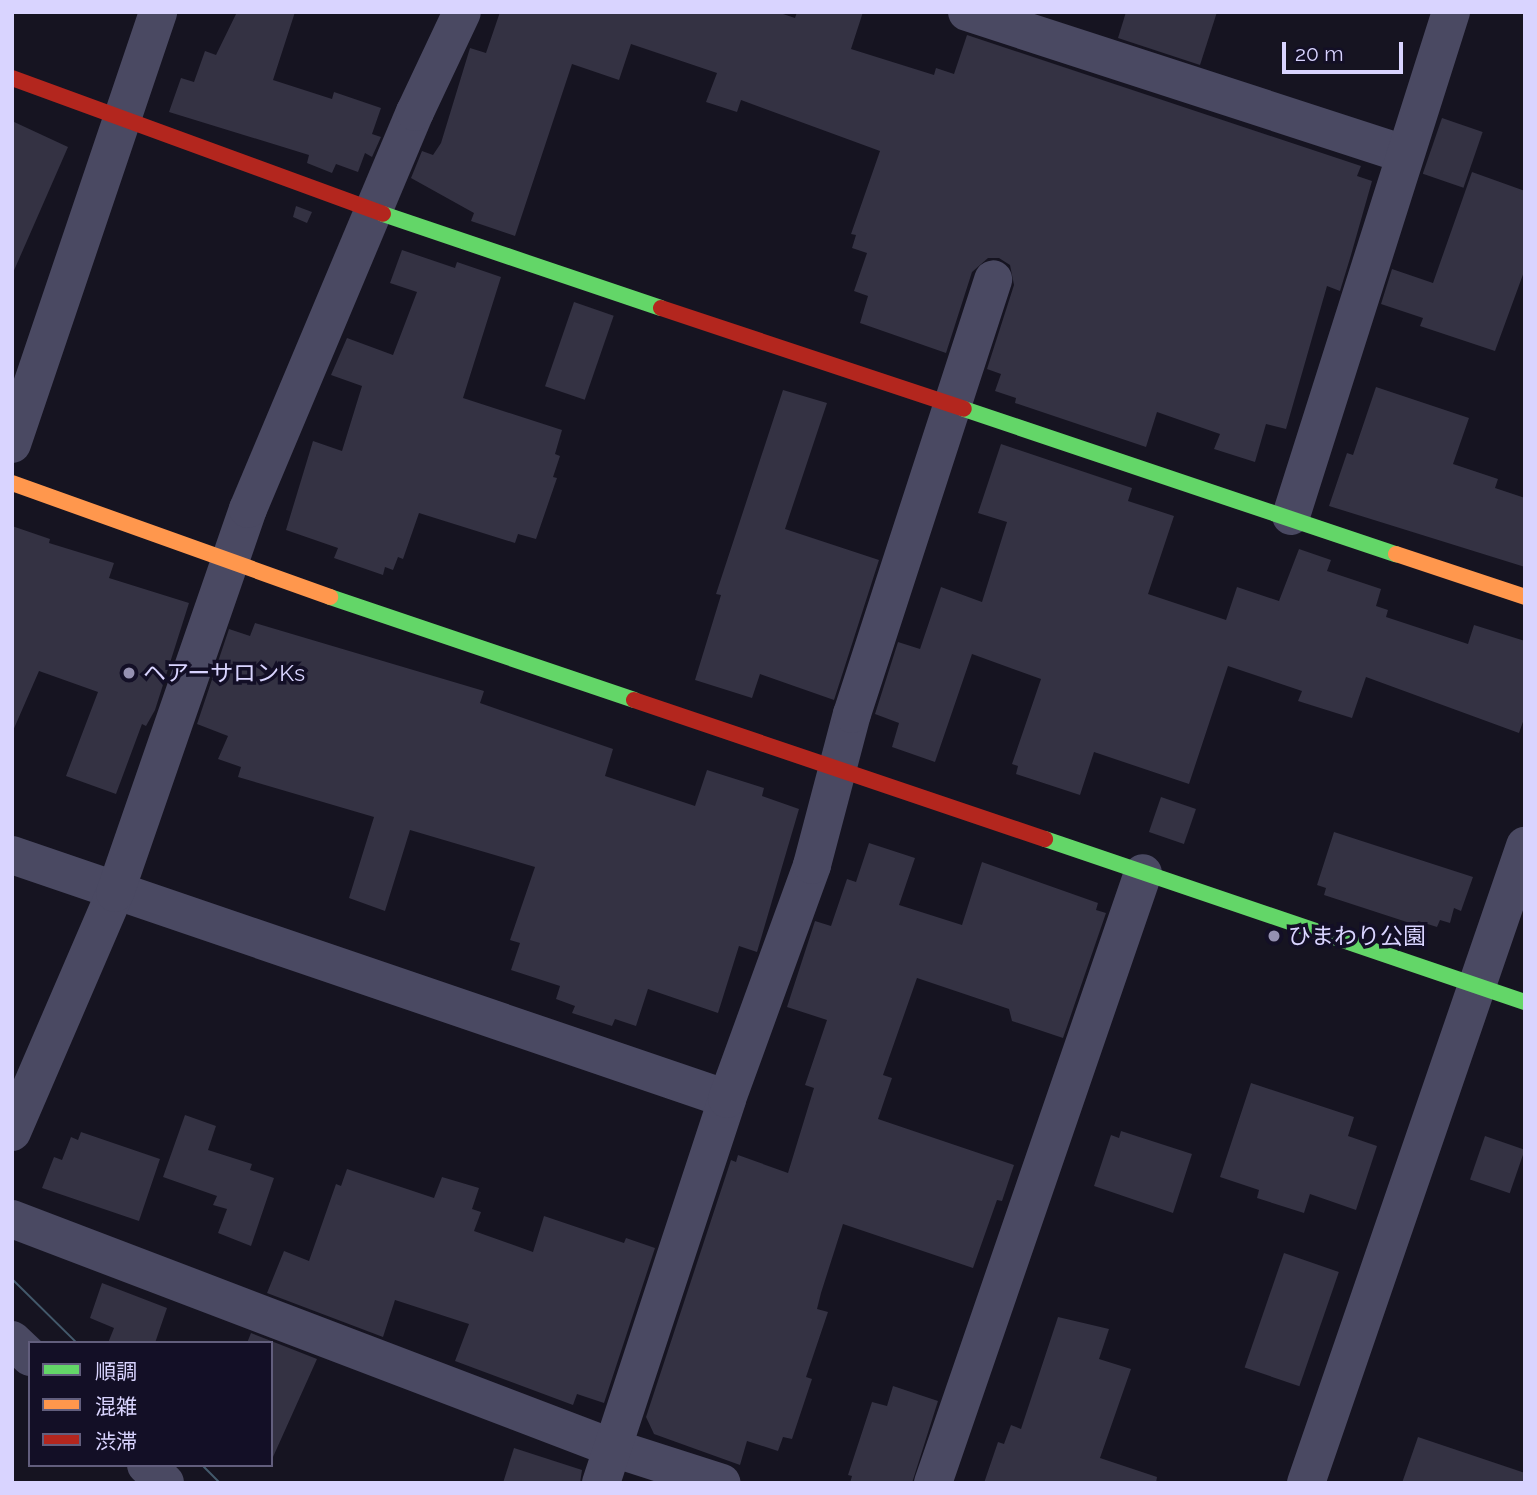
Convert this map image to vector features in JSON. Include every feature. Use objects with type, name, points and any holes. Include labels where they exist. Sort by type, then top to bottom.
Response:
[{"type":"street","points":[[12,444],[158,12]]},
{"type":"street","points":[[12,1132],[115,893],[230,563],[373,211],[462,12]]},
{"type":"street","points":[[968,12],[1404,155]]},
{"type":"street","points":[[1291,516],[1451,12]]},
{"type":"street","points":[[12,78],[120,121],[373,211],[951,407],[1291,516],[1525,597]]},
{"type":"street","points":[[607,1466],[727,1099],[812,865],[836,770],[993,279]]},
{"type":"street","points":[[12,484],[230,563],[1525,1002]]},
{"type":"street","points":[[1306,1483],[1525,846]]},
{"type":"street","points":[[12,855],[115,893],[727,1099]]},
{"type":"street","points":[[933,1483],[1143,873]]},
{"type":"street","points":[[12,1219],[607,1466],[723,1483]]},
{"type":"street","points":[[12,1340],[28,1355]]},
{"type":"street","points":[[148,1467],[165,1483]]},
{"type":"building","points":[[237,12],[295,12],[273,80],[332,99],[334,92],[381,108],[372,134],[381,137],[372,157],[365,153],[358,172],[336,164],[332,173],[307,163],[309,155],[169,112],[181,78],[194,82],[205,51],[216,55]]},
{"type":"building","points":[[500,12],[777,12],[795,18],[797,12],[863,12],[851,49],[934,75],[936,68],[954,74],[967,35],[1361,166],[1357,176],[1372,181],[1351,255],[1340,291],[1327,286],[1286,429],[1266,424],[1255,462],[1214,449],[1220,434],[1157,412],[1146,447],[1015,403],[1016,398],[995,391],[1001,374],[987,369],[1014,285],[1010,265],[999,258],[988,258],[972,272],[946,353],[860,323],[868,296],[854,291],[867,253],[852,248],[856,235],[851,234],[880,151],[741,100],[737,112],[706,102],[717,73],[631,44],[619,80],[572,64],[515,236],[471,221],[474,213],[411,178],[422,151],[433,155],[441,143],[470,48],[486,53]]},
{"type":"building","points":[[1126,12],[1217,12],[1200,65],[1118,38]]},
{"type":"building","points":[[1442,118],[1483,132],[1463,188],[1423,174]]},
{"type":"building","points":[[12,121],[68,147],[12,275]]},
{"type":"building","points":[[1472,172],[1525,191],[1525,269],[1495,351],[1420,326],[1423,318],[1381,304],[1392,269],[1433,283]]},
{"type":"building","points":[[296,206],[312,212],[307,223],[293,217]]},
{"type":"building","points":[[402,250],[455,268],[457,262],[501,277],[463,398],[562,430],[555,454],[560,456],[553,477],[557,478],[536,539],[518,534],[515,543],[419,513],[403,559],[398,557],[393,570],[385,567],[383,575],[334,558],[338,548],[286,530],[313,441],[342,451],[362,386],[331,375],[347,338],[393,355],[417,292],[390,283]]},
{"type":"building","points":[[574,302],[614,316],[585,400],[545,386]]},
{"type":"building","points":[[1376,387],[1469,418],[1453,464],[1498,479],[1495,488],[1525,498],[1525,567],[1329,506],[1347,453],[1353,455]]},
{"type":"building","points":[[783,390],[827,403],[785,529],[879,560],[834,700],[760,674],[752,698],[695,680],[721,595],[716,594]]},
{"type":"building","points":[[1001,444],[1132,488],[1128,501],[1174,516],[1148,594],[1226,620],[1237,587],[1279,601],[1299,549],[1331,560],[1327,571],[1381,589],[1376,606],[1388,610],[1386,617],[1468,644],[1474,625],[1525,641],[1525,716],[1519,733],[1366,677],[1352,718],[1298,701],[1302,691],[1228,666],[1189,784],[1094,752],[1080,795],[1016,774],[1018,766],[1012,764],[1041,679],[972,654],[935,762],[892,747],[899,723],[875,714],[898,642],[920,649],[941,587],[982,602],[1007,522],[978,513]]},
{"type":"building","points":[[12,526],[50,539],[49,543],[114,563],[109,578],[189,603],[155,710],[146,726],[142,724],[116,794],[66,776],[98,692],[39,671],[12,733]]},
{"type":"building","points":[[255,623],[484,691],[480,703],[613,749],[605,776],[695,806],[707,770],[764,788],[762,796],[799,809],[757,952],[739,946],[718,1013],[648,989],[636,1026],[615,1019],[612,1026],[572,1013],[575,1006],[556,999],[560,986],[511,970],[520,943],[510,940],[535,867],[410,830],[385,911],[349,898],[374,817],[238,777],[241,767],[218,759],[228,736],[197,724],[229,629],[250,636]]},
{"type":"building","points":[[1161,797],[1196,809],[1184,844],[1149,832]]},
{"type":"building","points":[[1334,832],[1473,877],[1461,911],[1454,908],[1450,923],[1440,920],[1437,927],[1418,921],[1416,925],[1324,895],[1326,888],[1317,885]]},
{"type":"building","points":[[869,843],[915,858],[899,905],[962,925],[982,862],[1098,903],[1096,910],[1106,913],[1063,1038],[1012,1021],[1009,1009],[917,978],[883,1075],[892,1078],[878,1119],[1014,1165],[1002,1201],[997,1200],[973,1268],[843,1224],[817,1309],[828,1312],[806,1377],[812,1379],[792,1439],[783,1437],[778,1451],[747,1441],[740,1465],[654,1434],[646,1417],[731,1160],[736,1162],[738,1155],[788,1173],[814,1088],[805,1085],[827,1020],[787,1007],[815,921],[831,926],[847,879],[856,882]]},
{"type":"building","points":[[1251,1083],[1354,1117],[1348,1136],[1377,1146],[1356,1210],[1310,1194],[1304,1213],[1257,1198],[1259,1190],[1220,1177]]},
{"type":"building","points":[[185,1115],[216,1126],[208,1150],[252,1164],[250,1170],[274,1178],[251,1246],[218,1233],[227,1209],[213,1205],[217,1196],[163,1177]]},
{"type":"building","points":[[1121,1131],[1192,1154],[1173,1213],[1094,1186],[1111,1135],[1119,1138]]},
{"type":"building","points":[[81,1132],[160,1159],[139,1221],[42,1188],[54,1157],[62,1160],[71,1137],[78,1140]]},
{"type":"building","points":[[1485,1136],[1525,1150],[1510,1193],[1470,1179]]},
{"type":"building","points":[[347,1169],[434,1198],[442,1177],[479,1188],[472,1209],[481,1212],[474,1231],[533,1252],[544,1216],[624,1243],[626,1238],[655,1248],[604,1403],[577,1394],[573,1405],[455,1361],[469,1324],[395,1300],[383,1337],[267,1293],[284,1251],[309,1261],[336,1184],[341,1186]]},
{"type":"building","points":[[1284,1253],[1339,1272],[1299,1386],[1245,1367]]},
{"type":"building","points":[[102,1283],[167,1308],[156,1341],[109,1341],[114,1328],[90,1318]]},
{"type":"building","points":[[1058,1317],[1109,1329],[1099,1359],[1131,1369],[1100,1458],[1157,1477],[1156,1483],[984,1483],[998,1442],[1004,1444],[1011,1425],[1021,1429]]},
{"type":"building","points":[[251,1333],[271,1341],[248,1341]]},
{"type":"building","points":[[273,1342],[317,1359],[273,1457]]},
{"type":"building","points":[[893,1386],[938,1401],[912,1483],[850,1483],[852,1476],[848,1475],[872,1402],[887,1406]]},
{"type":"building","points":[[1418,1437],[1525,1473],[1525,1483],[1402,1483]]},
{"type":"building","points":[[514,1448],[582,1470],[580,1483],[503,1483]]},
{"type":"tram line","points":[[12,1279],[75,1341]]},
{"type":"tram line","points":[[204,1467],[220,1483]]},
{"type":"traffic: fast","points":[[383,214],[661,308]]},
{"type":"traffic: fast","points":[[964,409],[1396,554]]},
{"type":"traffic: fast","points":[[330,597],[634,700]]},
{"type":"traffic: fast","points":[[1045,839],[1525,1002]]},
{"type":"traffic: slow","points":[[12,483],[330,597]]},
{"type":"traffic: slow","points":[[1396,554],[1525,597]]},
{"type":"traffic: jam","points":[[12,78],[383,214]]},
{"type":"traffic: jam","points":[[661,308],[964,409]]},
{"type":"traffic: jam","points":[[634,700],[1045,839]]},
{"type":"place","name":"ヘアーサロンKs","points":[[129,673]]},
{"type":"place","name":"ひまわり公園","points":[[1274,936]]}]
